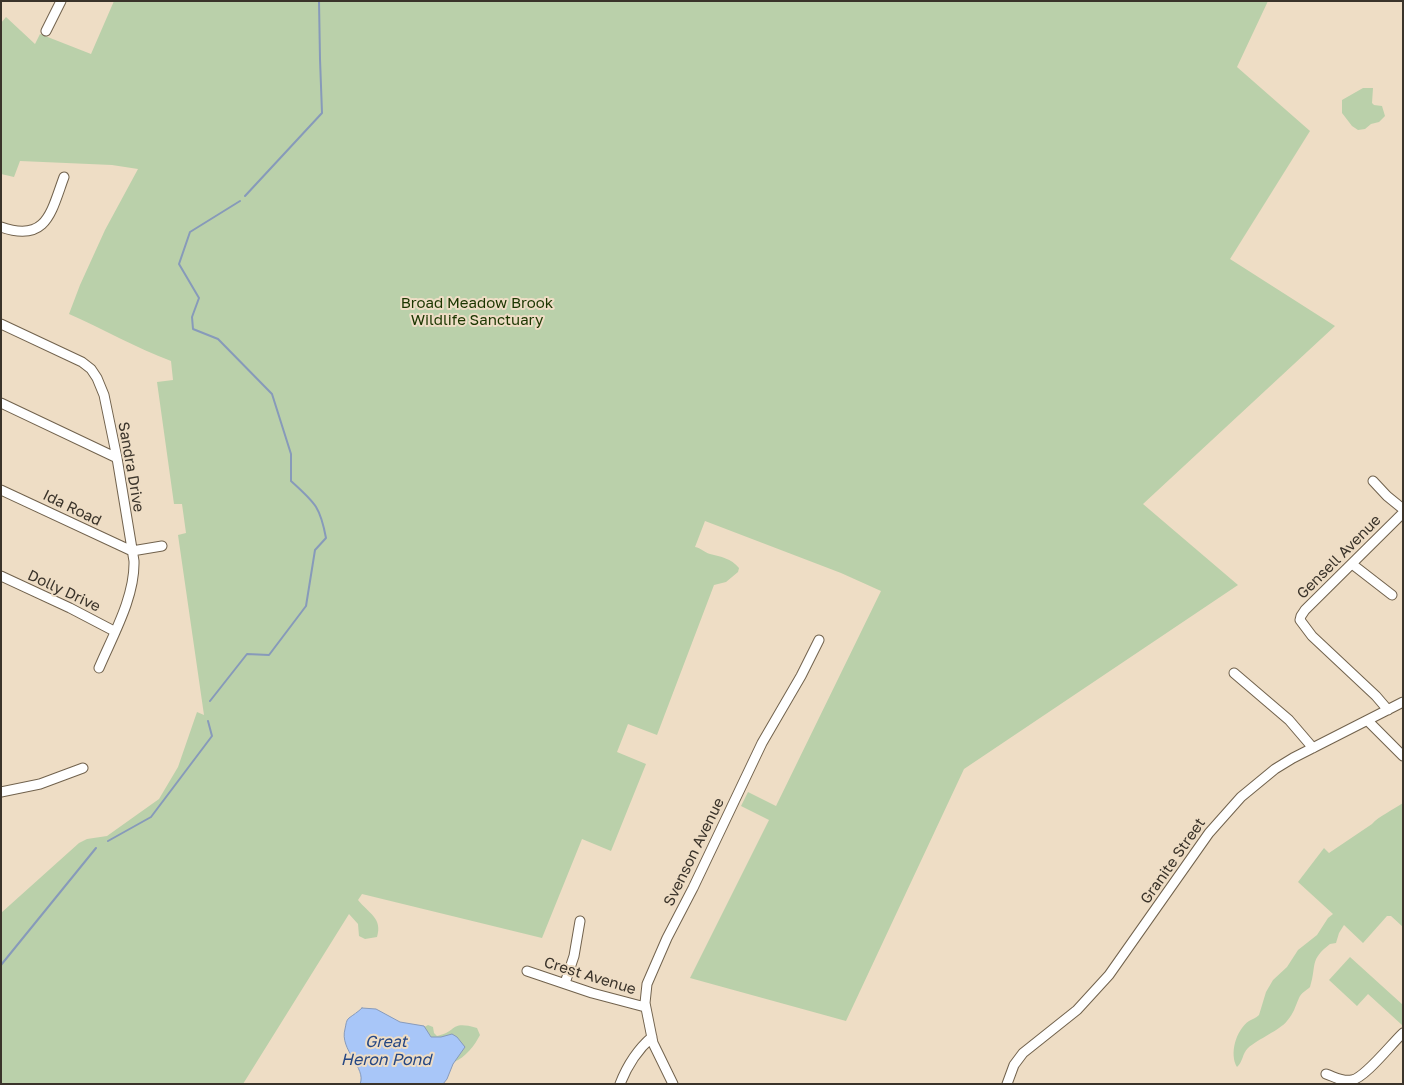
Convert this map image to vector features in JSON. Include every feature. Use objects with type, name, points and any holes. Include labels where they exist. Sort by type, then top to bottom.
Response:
[{"type":"street","points":[[46,32],[61,1]]},
{"type":"street","points":[[1,226],[21,232],[40,226],[46,221],[51,212],[64,178]]},
{"type":"street","name":"Sandra Drive","points":[[1,324],[82,362],[91,369],[100,383],[104,395],[117,458],[132,550],[134,576],[132,588],[99,668]]},
{"type":"street","points":[[1,403],[117,458]]},
{"type":"street","points":[[1373,481],[1403,511]]},
{"type":"street","name":"Ida Road","points":[[1,490],[132,550]]},
{"type":"street","name":"Gensell Avenue","points":[[1388,710],[1376,696],[1312,636],[1301,623],[1301,616],[1403,511]]},
{"type":"street","points":[[132,550],[162,546]]},
{"type":"street","points":[[1352,564],[1392,595]]},
{"type":"street","name":"Dolly Drive","points":[[1,576],[114,631]]},
{"type":"street","name":"Svenson Avenue","points":[[673,1084],[658,1056],[652,1038],[645,1007],[646,984],[762,743],[801,676],[819,640]]},
{"type":"street","points":[[1234,673],[1289,720],[1313,748]]},
{"type":"street","name":"Granite Street","points":[[1007,1084],[1014,1065],[1023,1053],[1078,1010],[1109,975],[1208,833],[1226,812],[1274,769],[1403,702]]},
{"type":"street","points":[[1368,721],[1403,756]]},
{"type":"street","points":[[1,792],[40,784],[83,768]]},
{"type":"street","points":[[565,983],[574,956],[580,921]]},
{"type":"street","name":"Crest Avenue","points":[[527,971],[592,993],[645,1007]]},
{"type":"street","points":[[1326,1074],[1342,1080],[1354,1080],[1367,1072],[1403,1033]]},
{"type":"street","points":[[620,1084],[626,1069],[640,1047],[652,1038]]},
{"type":"green space","name":"Broad Meadow Brook Wildlife Sanctuary","points":[[114,1],[1268,1],[1237,67],[1310,131],[1230,259],[1335,326],[1143,504],[1238,585],[964,769],[846,1021],[690,978],[769,820],[741,806],[748,792],[776,806],[881,591],[841,573],[705,521],[695,547],[729,560],[739,568],[738,572],[726,582],[714,585],[657,735],[628,724],[617,752],[646,764],[611,851],[582,839],[542,938],[362,894],[358,900],[376,920],[378,925],[377,937],[365,939],[359,936],[358,924],[349,914],[243,1084],[1,1084],[1,913],[79,843],[87,839],[107,836],[159,799],[178,767],[197,712],[204,715],[178,535],[186,533],[182,504],[174,504],[157,382],[173,380],[171,361],[69,314],[105,230],[138,169],[112,165],[20,161],[14,177],[1,174],[1,23],[6,17],[35,44],[40,34],[91,54]]},
{"type":"green space","points":[[1363,88],[1373,88],[1372,103],[1382,106],[1385,116],[1379,122],[1371,124],[1365,129],[1358,130],[1352,126],[1342,113],[1342,100]]},
{"type":"green space","points":[[1403,803],[1403,927],[1391,916],[1387,916],[1363,943],[1344,925],[1336,943],[1330,944],[1316,959],[1310,987],[1300,996],[1289,1018],[1279,1028],[1248,1048],[1237,1067],[1234,1049],[1237,1036],[1244,1025],[1259,1015],[1266,992],[1273,980],[1287,967],[1298,950],[1317,935],[1328,918],[1333,914],[1298,882],[1324,848],[1329,853]]},
{"type":"green space","points":[[1350,957],[1403,1005],[1402,1025],[1368,994],[1357,1006],[1329,980]]},
{"type":"green space","points":[[382,1016],[391,1017],[398,1024],[419,1030],[428,1025],[433,1027],[434,1033],[437,1036],[462,1025],[477,1028],[480,1035],[466,1054],[439,1075],[440,1084]]},
{"type":"water","name":"Great Heron Pond","points":[[362,1008],[376,1009],[400,1022],[424,1026],[431,1037],[452,1034],[457,1037],[465,1047],[453,1064],[443,1084],[360,1084],[360,1072],[344,1037],[347,1020]]},
{"type":"waterway","points":[[245,196],[322,113],[319,1]]},
{"type":"waterway","points":[[210,701],[247,654],[269,655],[306,606],[315,550],[326,538],[319,512],[311,500],[291,481],[291,454],[272,394],[218,339],[193,329],[192,317],[199,298],[179,264],[190,232],[240,201]]},
{"type":"waterway","points":[[108,841],[151,817],[212,736],[208,721]]},
{"type":"waterway","points":[[1,965],[96,848]]}]
